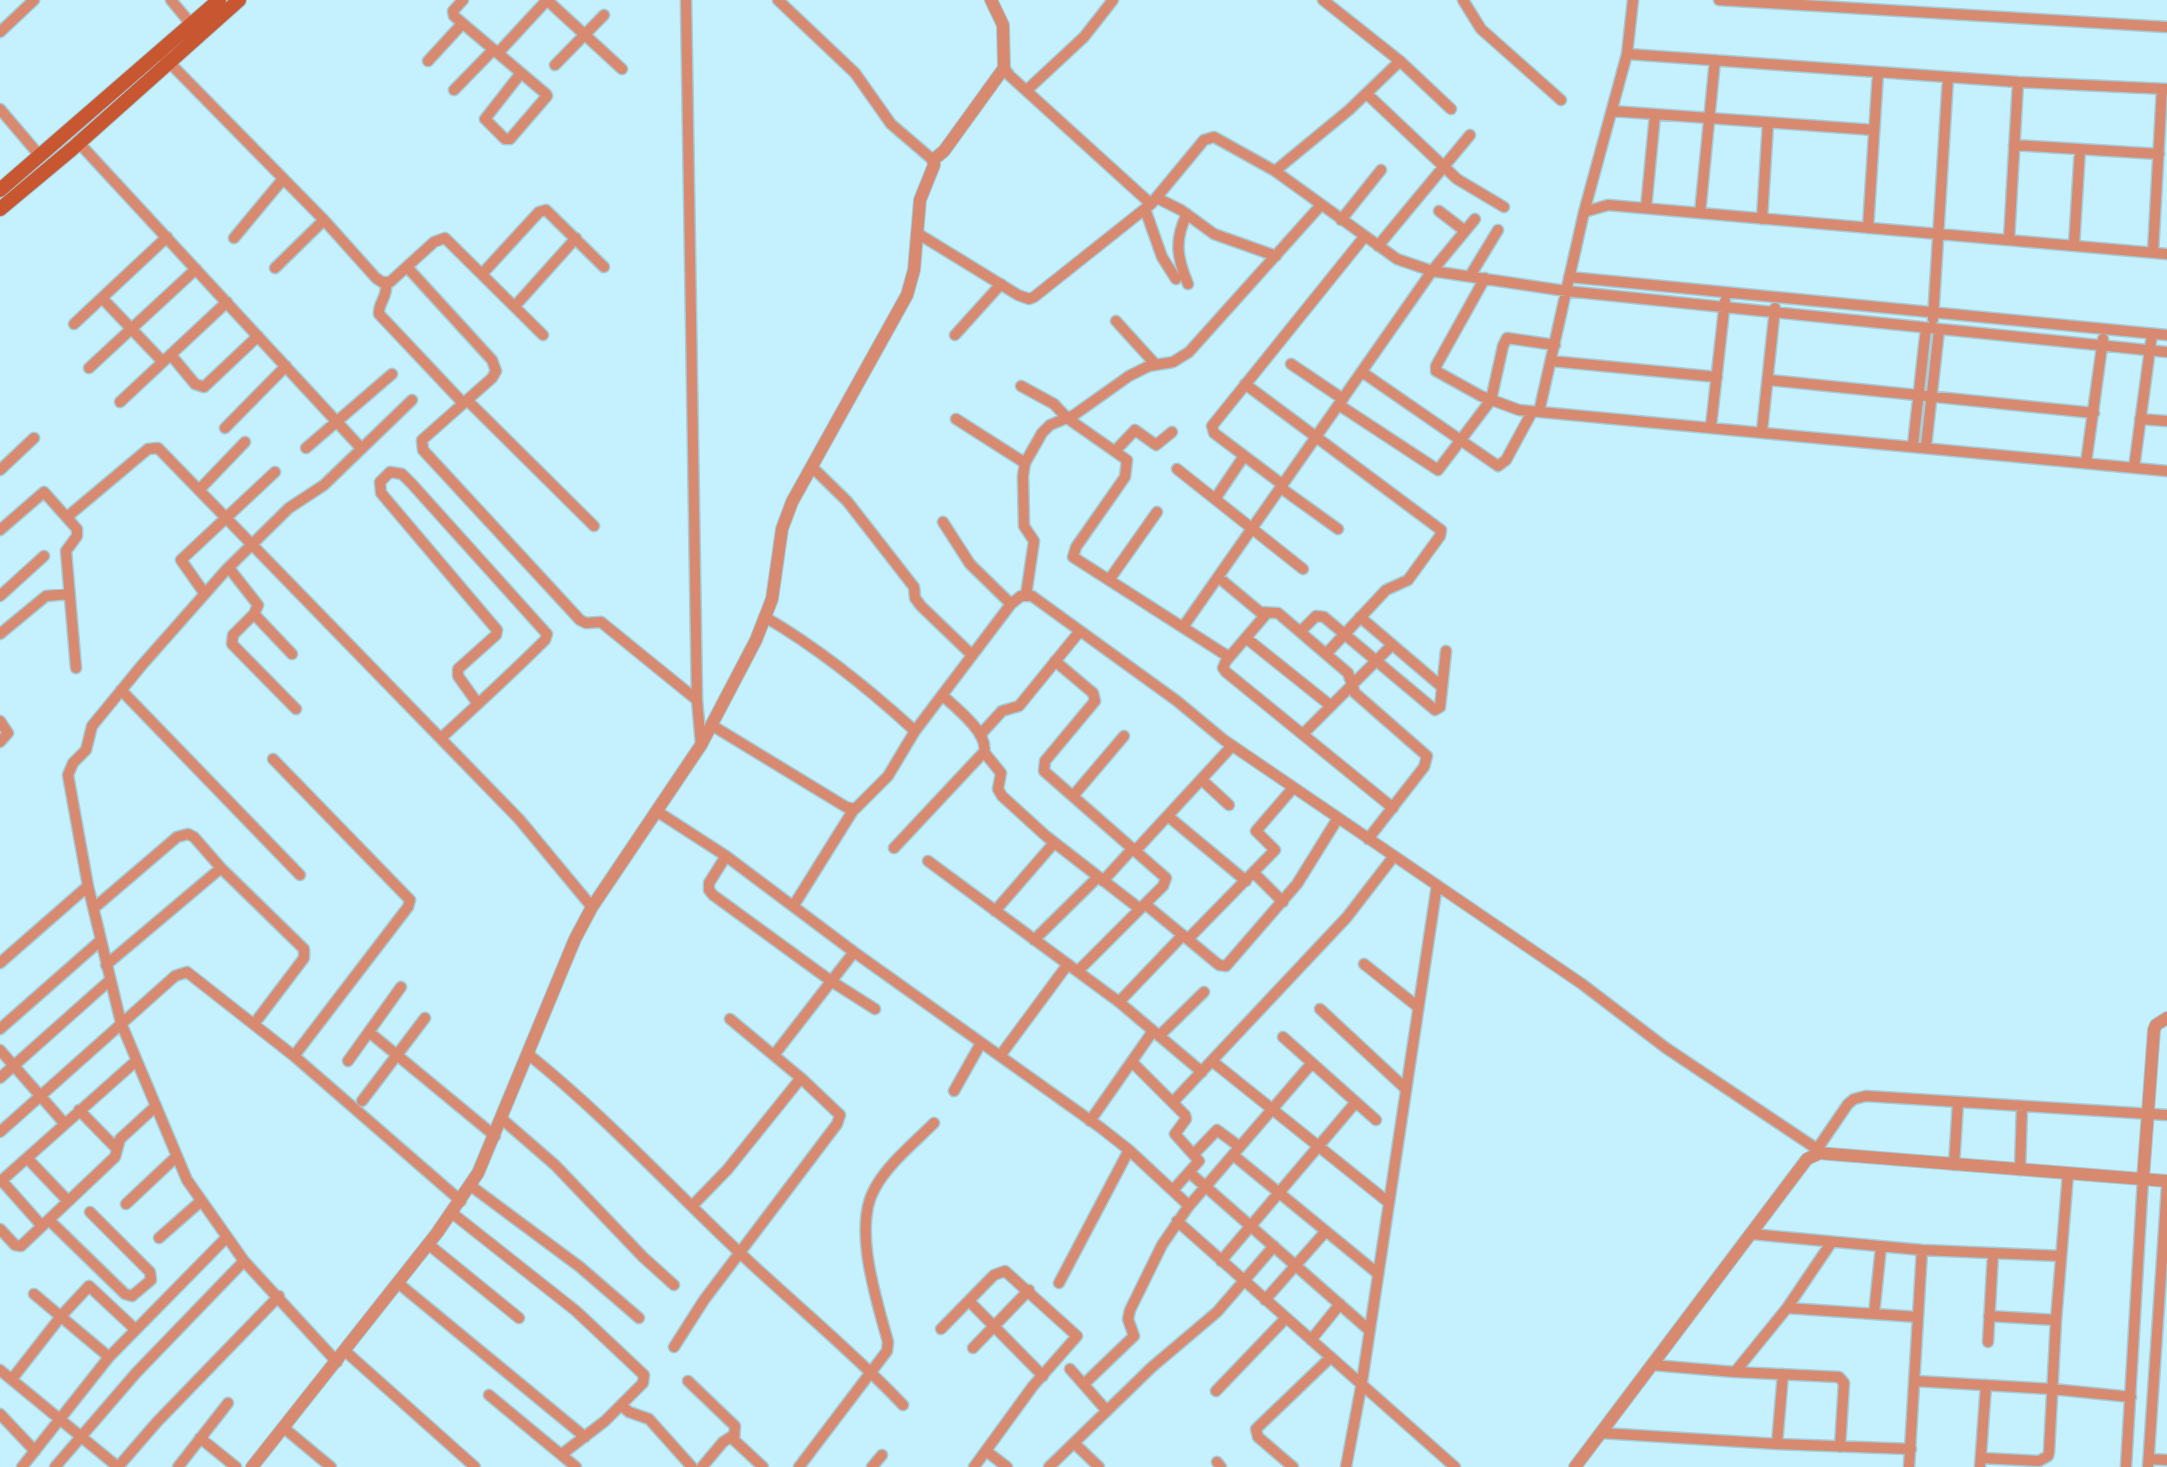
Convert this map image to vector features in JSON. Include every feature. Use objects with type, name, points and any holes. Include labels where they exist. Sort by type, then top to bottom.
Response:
[{"type":"main road","points":[[0,209],[170,62],[219,0]]},
{"type":"main road","points":[[0,190],[159,52],[239,0]]},
{"type":"street","points":[[0,32],[21,4],[34,0]]},
{"type":"street","points":[[171,0],[196,29]]},
{"type":"street","points":[[464,0],[453,14],[546,94],[547,98],[510,139],[506,139],[485,119],[521,73]]},
{"type":"street","points":[[454,90],[547,0],[622,69]]},
{"type":"street","points":[[686,0],[697,700],[701,746]]},
{"type":"street","points":[[252,1467],[337,1362],[471,1186],[495,1136],[560,970],[592,907],[658,812],[713,726],[772,599],[786,516],[907,295],[914,270],[920,200],[934,165],[933,160],[891,124],[855,73],[778,0]]},
{"type":"street","points":[[991,0],[1003,25],[1004,68],[1010,76],[1151,204],[1181,211],[1214,234],[1276,256]]},
{"type":"street","points":[[1026,90],[1084,37],[1113,0]]},
{"type":"street","points":[[1323,0],[1400,61],[1451,109]]},
{"type":"street","points":[[1463,0],[1482,29],[1561,100]]},
{"type":"street","points":[[1362,372],[1493,463],[1503,465],[1536,412],[1551,361],[1584,212],[1627,54],[1633,0]]},
{"type":"street","points":[[1719,0],[2167,27]]},
{"type":"street","points":[[555,65],[604,15]]},
{"type":"street","points":[[428,61],[462,24]]},
{"type":"street","points":[[159,52],[324,220],[376,278],[386,283]]},
{"type":"street","points":[[1627,54],[2018,82],[2165,89],[2153,252]]},
{"type":"street","points":[[1700,213],[1715,60]]},
{"type":"street","points":[[1275,171],[1367,94],[1400,61]]},
{"type":"street","points":[[933,160],[944,151],[1004,68]]},
{"type":"street","points":[[1868,228],[1878,72]]},
{"type":"street","points":[[1926,446],[1931,395],[1932,329],[1948,77]]},
{"type":"street","points":[[2009,240],[2018,82]]},
{"type":"street","points":[[1367,94],[1443,167],[1465,185],[1504,207]]},
{"type":"street","points":[[0,109],[40,156]]},
{"type":"street","points":[[1612,111],[1874,130]]},
{"type":"street","points":[[1646,208],[1655,115]]},
{"type":"street","points":[[1762,219],[1768,123]]},
{"type":"street","points":[[1378,246],[1470,135]]},
{"type":"street","points":[[917,233],[1024,297],[1034,297],[1151,204],[1209,137],[1220,140],[1275,171],[1378,246],[1412,266],[1432,271],[1566,291],[2167,352]]},
{"type":"street","points":[[79,143],[361,448]]},
{"type":"street","points":[[2014,145],[2159,154]]},
{"type":"street","points":[[2074,245],[2080,149]]},
{"type":"street","points":[[1341,220],[1381,170]]},
{"type":"street","points":[[234,238],[283,179]]},
{"type":"street","points":[[1151,204],[1162,257],[1176,279]]},
{"type":"street","points":[[1026,595],[1034,541],[1024,526],[1025,463],[1046,428],[1067,418],[1129,376],[1156,365],[1173,362],[1196,345],[1321,205]]},
{"type":"street","points":[[1584,212],[1601,205],[1646,208],[2167,254]]},
{"type":"street","points":[[482,274],[543,210],[549,212],[604,267]]},
{"type":"street","points":[[1181,211],[1177,243],[1178,258],[1188,285]]},
{"type":"street","points":[[1439,211],[1465,231]]},
{"type":"street","points":[[1183,627],[1432,271],[1475,219]]},
{"type":"street","points":[[274,268],[324,220]]},
{"type":"street","points":[[1470,276],[1498,230]]},
{"type":"street","points":[[1338,529],[1214,433],[1212,426],[1365,236]]},
{"type":"street","points":[[74,324],[167,237]]},
{"type":"street","points":[[386,283],[437,239],[445,238],[543,334]]},
{"type":"street","points":[[515,306],[576,238]]},
{"type":"street","points":[[407,267],[495,366],[495,374],[422,440],[423,450],[580,620],[586,623],[601,622],[697,700]]},
{"type":"street","points":[[89,368],[196,269]]},
{"type":"street","points":[[1569,277],[1777,299],[2167,335]]},
{"type":"street","points":[[1485,278],[1436,366],[1441,375],[1491,400],[1536,412],[1926,446],[2167,471]]},
{"type":"street","points":[[386,283],[388,294],[379,308],[379,314],[465,402],[594,526]]},
{"type":"street","points":[[955,335],[1001,284]]},
{"type":"street","points":[[1712,426],[1726,294]]},
{"type":"street","points":[[102,298],[131,329],[195,384],[204,387],[258,336]]},
{"type":"street","points":[[1762,431],[1777,299]]},
{"type":"street","points":[[120,402],[227,302]]},
{"type":"street","points":[[1987,334],[1988,319]]},
{"type":"street","points":[[1116,321],[1156,365]]},
{"type":"street","points":[[1913,445],[1918,394],[1932,329]]},
{"type":"street","points":[[2086,463],[2104,330]]},
{"type":"street","points":[[2134,468],[2152,334]]},
{"type":"street","points":[[1291,364],[1435,470],[1441,468],[1491,400],[1503,346],[1507,338],[1555,345]]},
{"type":"street","points":[[1551,361],[1718,377]]},
{"type":"street","points":[[225,428],[286,366]]},
{"type":"street","points":[[306,448],[392,374]]},
{"type":"street","points":[[1768,380],[2094,413]]},
{"type":"street","points":[[1245,384],[1442,530],[1408,580],[1386,590],[1326,654]]},
{"type":"street","points":[[1021,386],[1054,404],[1067,418],[1116,450],[1127,460],[1128,471],[1073,553],[1076,560],[1229,657]]},
{"type":"street","points":[[337,1362],[279,1296],[244,1261],[187,1180],[121,1023],[109,981],[88,886],[83,848],[68,783],[69,769],[86,750],[89,731],[121,690],[204,594],[289,508],[324,486],[412,400]]},
{"type":"street","points":[[956,419],[1025,463]]},
{"type":"street","points":[[2140,419],[2167,421]]},
{"type":"street","points":[[1116,450],[1135,430],[1156,445],[1172,432]]},
{"type":"street","points":[[0,471],[33,438]]},
{"type":"street","points":[[200,490],[245,442]]},
{"type":"street","points":[[67,516],[151,447],[158,448],[519,819],[592,907]]},
{"type":"street","points":[[1215,499],[1244,456]]},
{"type":"street","points":[[812,466],[868,526],[915,587],[915,598],[921,606],[972,655]]},
{"type":"street","points":[[1177,469],[1303,569]]},
{"type":"street","points":[[204,594],[181,560],[275,472]]},
{"type":"street","points":[[441,738],[478,704],[545,640],[547,634],[412,484],[402,474],[390,472],[380,482],[381,493],[497,630],[496,635],[458,669],[458,676],[478,704]]},
{"type":"street","points":[[0,530],[42,493],[48,495],[67,516],[78,533],[67,549],[76,668]]},
{"type":"street","points":[[1109,580],[1157,512]]},
{"type":"street","points":[[943,522],[970,564],[1011,604]]},
{"type":"street","points":[[0,596],[44,556]]},
{"type":"street","points":[[229,568],[256,601],[255,614],[233,634],[232,644],[296,709]]},
{"type":"street","points":[[1218,577],[1260,612],[1278,613],[1326,654],[1348,673],[1359,697],[1427,756],[1424,767],[1368,839]]},
{"type":"street","points":[[0,634],[46,596],[69,594]]},
{"type":"street","points":[[794,905],[854,809],[885,780],[915,731],[1011,604],[1026,595],[1032,596],[1178,701],[1232,746],[1582,984],[1659,1044],[1815,1152],[2167,1181]]},
{"type":"street","points":[[1267,613],[1224,664],[1226,672],[1393,808]]},
{"type":"street","points":[[255,614],[292,654]]},
{"type":"street","points":[[1300,632],[1313,618],[1320,615],[1431,709],[1438,710],[1446,651]]},
{"type":"street","points":[[765,617],[822,653],[873,692],[915,731]]},
{"type":"street","points":[[1360,618],[1442,687]]},
{"type":"street","points":[[980,735],[1002,711],[1018,706],[1080,631]]},
{"type":"street","points":[[1246,638],[1331,706]]},
{"type":"street","points":[[1303,734],[1392,645]]},
{"type":"street","points":[[1055,661],[1095,697],[1094,706],[1043,764],[1047,773],[1166,878],[1163,886],[1078,971]]},
{"type":"street","points":[[121,690],[300,875]]},
{"type":"street","points":[[894,848],[984,752],[985,744],[980,735],[965,716],[942,696]]},
{"type":"street","points":[[0,721],[8,733],[0,742]]},
{"type":"street","points":[[713,726],[854,809]]},
{"type":"street","points":[[1073,796],[1124,735]]},
{"type":"street","points":[[1034,940],[1168,817],[1232,746]]},
{"type":"street","points":[[984,752],[1001,773],[998,789],[1002,796],[1054,843],[1100,879],[1186,937],[1218,965],[1226,966],[1282,902],[1307,871],[1338,818]]},
{"type":"street","points":[[273,759],[410,900],[408,907],[294,1056]]},
{"type":"street","points":[[1202,780],[1229,805]]},
{"type":"street","points":[[1119,1002],[1250,877],[1275,850],[1256,831],[1293,788]]},
{"type":"street","points":[[658,812],[726,856],[854,952],[1130,1150],[1188,1207]]},
{"type":"street","points":[[1168,817],[1282,902]]},
{"type":"street","points":[[94,908],[182,834],[194,837],[221,868],[305,952],[255,1024]]},
{"type":"street","points":[[995,911],[1054,843]]},
{"type":"street","points":[[726,856],[709,883],[709,890],[831,981],[875,1009]]},
{"type":"street","points":[[1173,1102],[1340,924],[1394,856]]},
{"type":"street","points":[[928,861],[1119,1002],[1202,1072]]},
{"type":"street","points":[[106,965],[221,868]]},
{"type":"street","points":[[1346,1467],[1362,1382],[1437,885]]},
{"type":"street","points":[[0,963],[88,886]]},
{"type":"street","points":[[0,1029],[100,940]]},
{"type":"street","points":[[774,1055],[854,952]]},
{"type":"street","points":[[1000,1056],[1068,964]]},
{"type":"street","points":[[1364,964],[1418,1007]]},
{"type":"street","points":[[0,1132],[121,1023],[183,971],[202,981],[294,1056],[461,1201]]},
{"type":"street","points":[[0,1078],[109,981]]},
{"type":"street","points":[[348,1061],[401,987]]},
{"type":"street","points":[[1090,1121],[1132,1062],[1156,1034],[1204,992]]},
{"type":"street","points":[[1320,1009],[1406,1089]]},
{"type":"street","points":[[362,1101],[425,1018]]},
{"type":"street","points":[[2126,1467],[2154,1030],[2156,1025],[2167,1018]]},
{"type":"street","points":[[674,1347],[704,1300],[741,1254],[839,1119],[839,1112],[801,1077],[730,1019]]},
{"type":"street","points":[[369,1032],[495,1136]]},
{"type":"street","points":[[1283,1036],[1376,1120]]},
{"type":"street","points":[[954,1091],[981,1043]]},
{"type":"street","points":[[0,1050],[65,1124]]},
{"type":"street","points":[[528,1054],[589,1104],[741,1254],[870,1370],[903,1405]]},
{"type":"street","points":[[90,1212],[152,1275],[151,1280],[132,1296],[125,1294],[1,1181],[136,1061]]},
{"type":"street","points":[[1212,1061],[1388,1202]]},
{"type":"street","points":[[1132,1062],[1173,1102],[1186,1119],[1175,1134],[1199,1161],[1173,1190]]},
{"type":"street","points":[[1084,1384],[1134,1336],[1128,1314],[1162,1245],[1177,1221],[1312,1063]]},
{"type":"street","points":[[692,1206],[741,1154],[801,1077]]},
{"type":"street","points":[[1575,1467],[1807,1159],[1815,1152],[1848,1104],[1859,1097],[2167,1115]]},
{"type":"street","points":[[1221,1261],[1356,1102]]},
{"type":"street","points":[[1954,1165],[1958,1102]]},
{"type":"street","points":[[0,1229],[19,1246],[115,1157],[120,1139],[156,1106]]},
{"type":"street","points":[[2020,1170],[2022,1106]]},
{"type":"street","points":[[79,1110],[116,1148]]},
{"type":"street","points":[[502,1119],[555,1165],[643,1257],[674,1285]]},
{"type":"street","points":[[799,1467],[870,1370],[887,1351],[888,1345],[869,1254],[866,1213],[870,1198],[890,1166],[934,1123]]},
{"type":"street","points":[[1194,1154],[1217,1130],[1279,1193],[1377,1273]]},
{"type":"street","points":[[1059,1284],[1130,1150]]},
{"type":"street","points":[[126,1204],[177,1157]]},
{"type":"street","points":[[27,1158],[68,1201]]},
{"type":"street","points":[[1190,1173],[1369,1330]]},
{"type":"street","points":[[1986,1385],[1981,1462],[2039,1461],[2048,1456],[2055,1320],[2068,1174]]},
{"type":"street","points":[[471,1186],[580,1267],[639,1318]]},
{"type":"street","points":[[2167,1186],[2163,1315],[2149,1463],[2167,1460]]},
{"type":"street","points":[[159,1238],[201,1201]]},
{"type":"street","points":[[452,1213],[576,1311],[644,1376],[643,1383],[621,1405],[562,1454]]},
{"type":"street","points":[[1177,1221],[1265,1300],[1362,1382],[1455,1467]]},
{"type":"street","points":[[1265,1300],[1326,1231]]},
{"type":"street","points":[[1751,1234],[1922,1250],[2061,1256]]},
{"type":"street","points":[[22,1467],[109,1357],[227,1237]]},
{"type":"street","points":[[1735,1372],[1787,1308],[1832,1243]]},
{"type":"street","points":[[428,1244],[519,1318]]},
{"type":"street","points":[[1049,1467],[1162,1358],[1212,1317],[1245,1282],[1274,1246]]},
{"type":"street","points":[[1874,1314],[1881,1247]]},
{"type":"street","points":[[1909,1467],[1922,1250]]},
{"type":"street","points":[[1988,1342],[1993,1253]]},
{"type":"street","points":[[55,1467],[144,1364],[244,1261]]},
{"type":"street","points":[[941,1329],[1000,1271],[1010,1273],[1077,1336],[1043,1376],[974,1467]]},
{"type":"street","points":[[398,1283],[585,1437]]},
{"type":"street","points":[[12,1380],[62,1315],[91,1286],[135,1329]]},
{"type":"street","points":[[973,1348],[1029,1290]]},
{"type":"street","points":[[34,1294],[62,1315],[109,1357]]},
{"type":"street","points":[[0,1370],[118,1467],[157,1422],[279,1296]]},
{"type":"street","points":[[969,1300],[1043,1376]]},
{"type":"street","points":[[1311,1340],[1340,1304]]},
{"type":"street","points":[[1787,1308],[1918,1317]]},
{"type":"street","points":[[1989,1316],[2055,1320]]},
{"type":"street","points":[[1216,1390],[1286,1318]]},
{"type":"street","points":[[345,1351],[475,1467]]},
{"type":"street","points":[[1293,1467],[1258,1437],[1256,1429],[1331,1357]]},
{"type":"street","points":[[1652,1365],[1735,1372],[1835,1376],[1842,1379],[1840,1447]]},
{"type":"street","points":[[1070,1369],[1107,1411]]},
{"type":"street","points":[[1777,1444],[1783,1374]]},
{"type":"street","points":[[688,1381],[735,1426],[734,1440],[763,1467]]},
{"type":"street","points":[[1915,1381],[2052,1389],[2131,1397]]},
{"type":"street","points":[[489,1395],[576,1467]]},
{"type":"street","points":[[178,1467],[228,1403]]},
{"type":"street","points":[[621,1405],[629,1412],[649,1419],[692,1467]]},
{"type":"street","points":[[0,1414],[36,1451]]},
{"type":"street","points":[[284,1428],[331,1467]]},
{"type":"street","points":[[1601,1432],[1777,1444],[1911,1449]]},
{"type":"street","points":[[702,1467],[723,1442],[734,1436]]},
{"type":"street","points":[[200,1438],[236,1467]]},
{"type":"street","points":[[1074,1443],[1099,1467]]},
{"type":"street","points":[[986,1451],[1007,1467]]},
{"type":"street","points":[[872,1467],[882,1455]]}]
